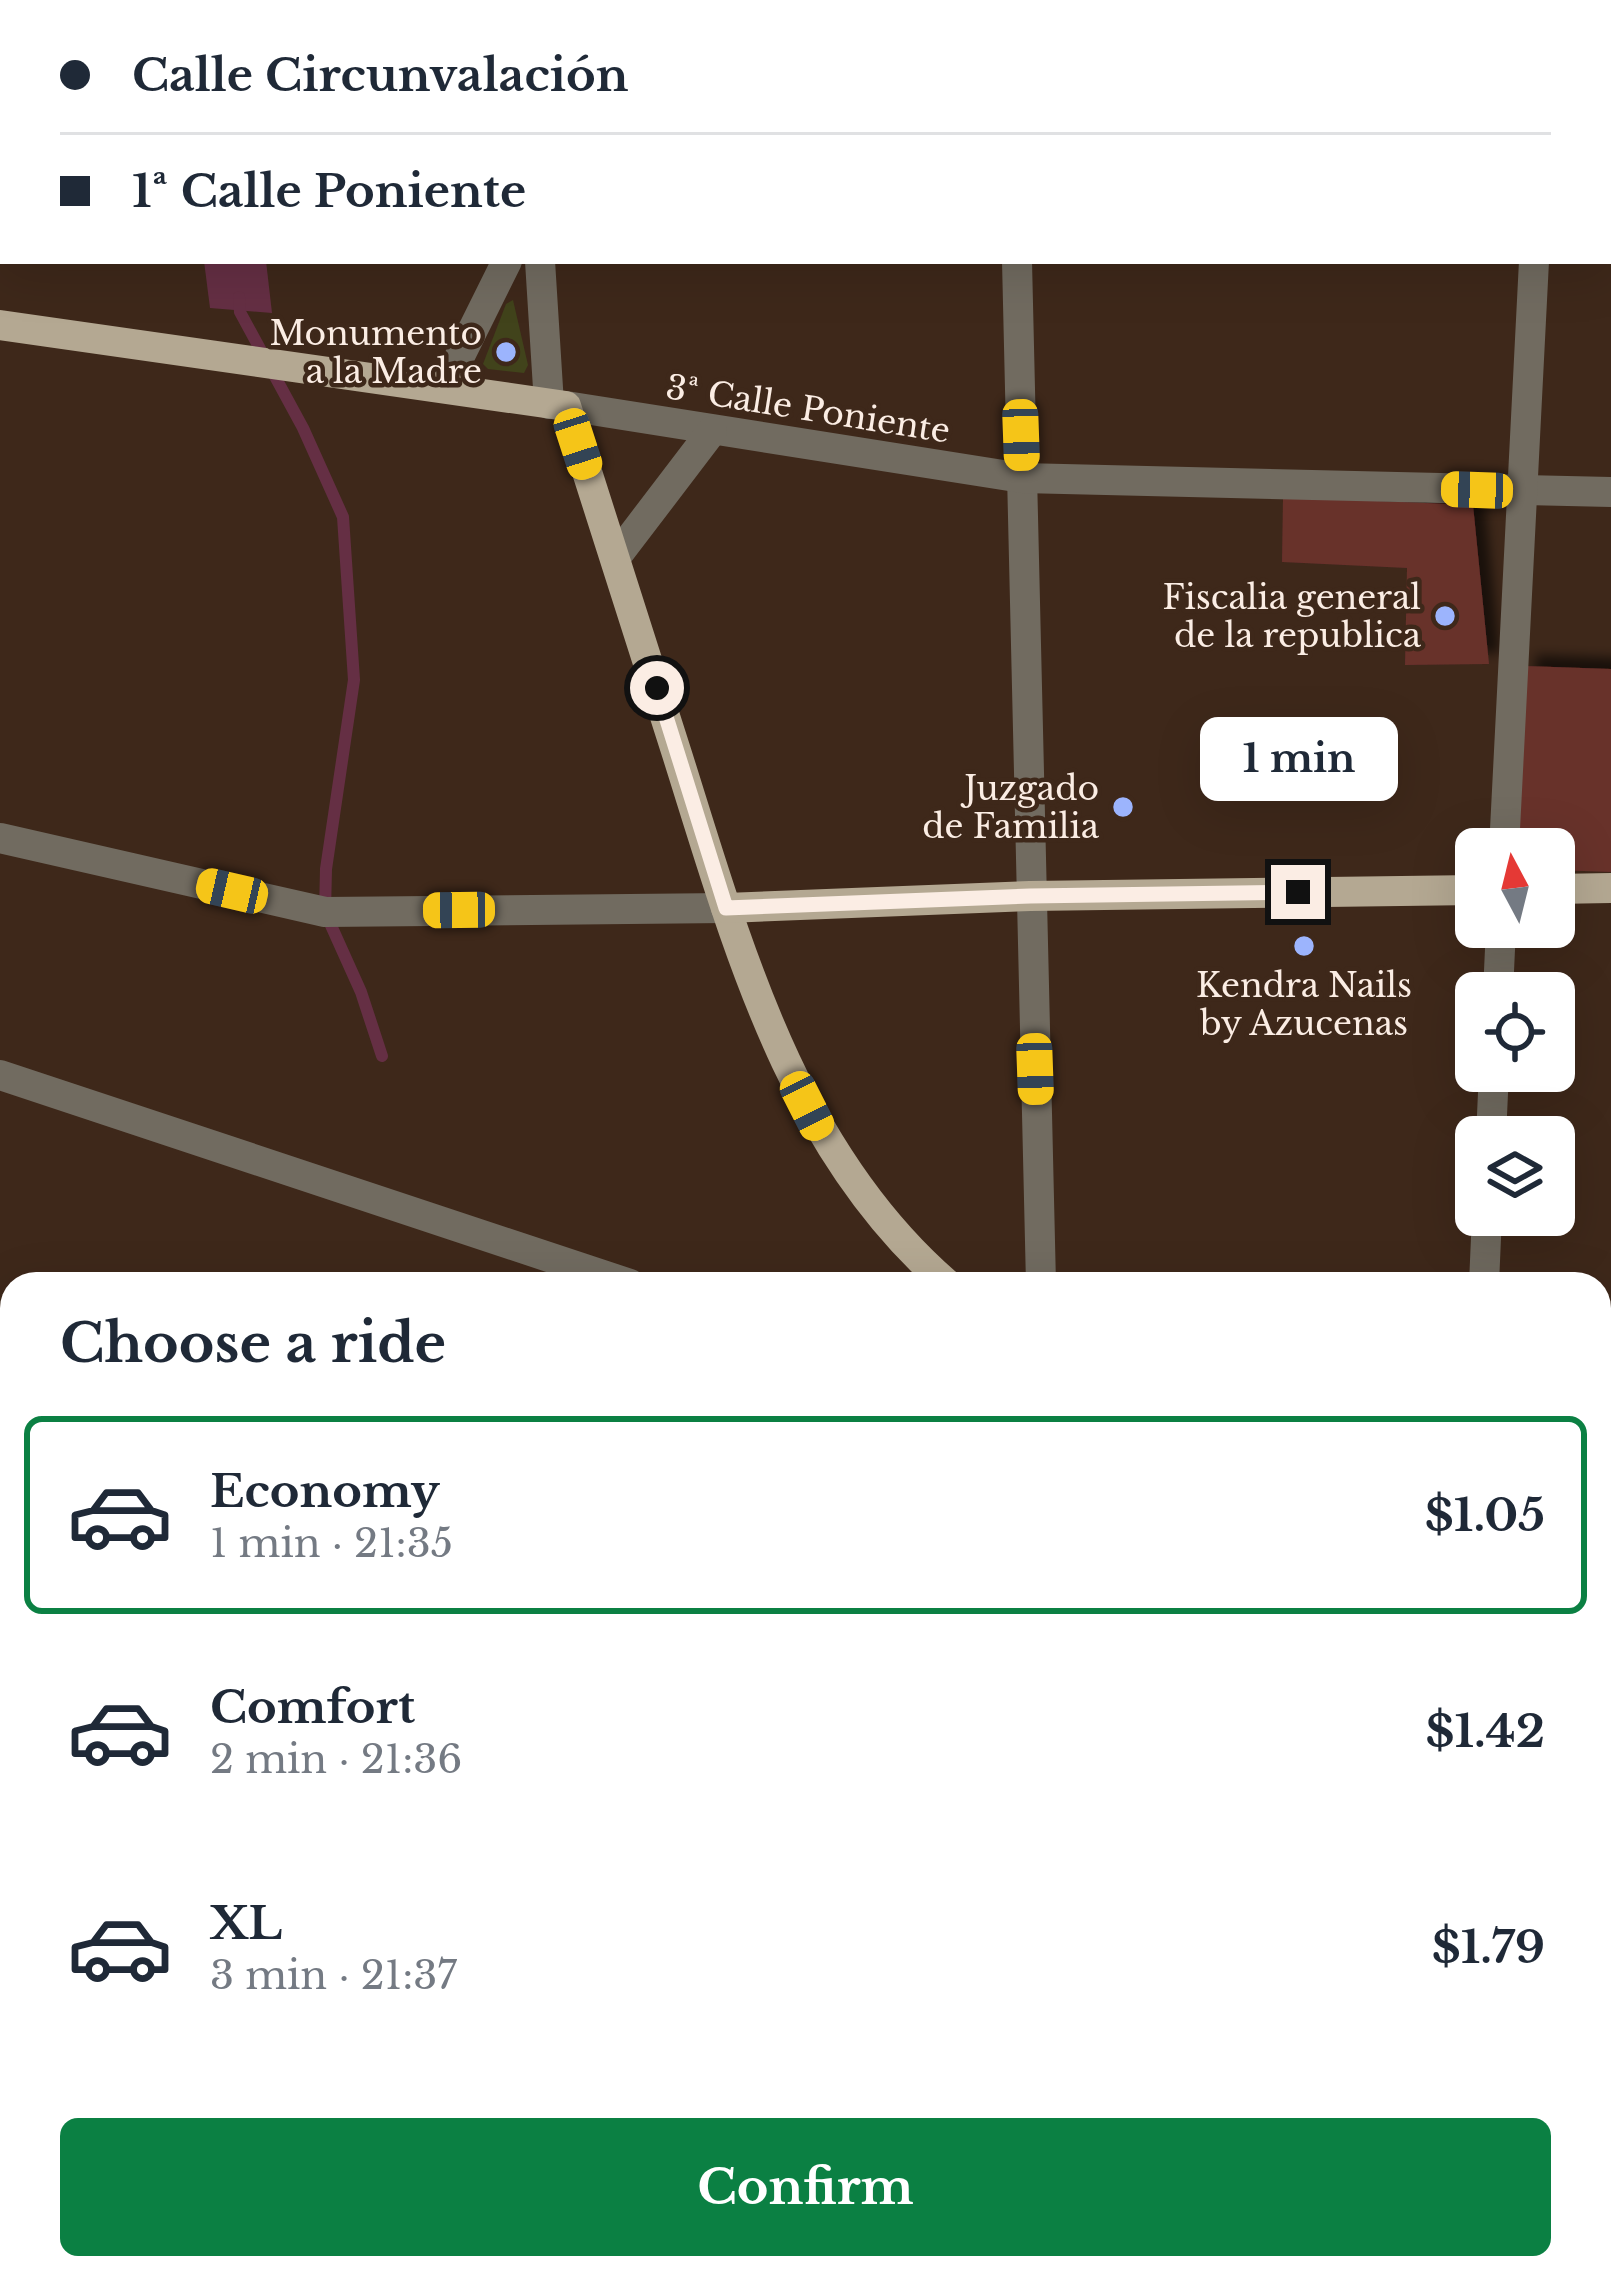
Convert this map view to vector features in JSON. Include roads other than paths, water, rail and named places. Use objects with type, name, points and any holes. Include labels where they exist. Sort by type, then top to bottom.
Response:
[{"type":"main road","name":"3ª Calle Poniente","points":[[0,325],[558,405]]},
{"type":"main road","points":[[558,405],[616,556],[726,908],[791,1076],[822,1137],[852,1180],[936,1272]]},
{"type":"main road","points":[[1575,889],[1611,888]]},
{"type":"main road","points":[[726,908],[1030,896],[1455,890]]},
{"type":"street","points":[[444,388],[506,264]]},
{"type":"street","points":[[540,264],[558,405]]},
{"type":"street","points":[[1017,264],[1041,1272]]},
{"type":"street","points":[[1505,828],[1534,264]]},
{"type":"street","name":"3ª Calle Poniente","points":[[558,405],[1022,478],[1611,492]]},
{"type":"street","points":[[616,556],[712,431]]},
{"type":"street","points":[[0,838],[326,912],[726,908]]},
{"type":"street","points":[[0,1075],[594,1272]]},
{"type":"street","points":[[1485,1272],[1486,1236]]},
{"type":"waterway","points":[[239,297],[240,312],[303,428],[343,517],[354,680],[326,869],[325,912],[361,992],[382,1056]]},
{"type":"place","name":"Monumento a la Madre","points":[[506,352]]},
{"type":"place","name":"Fiscalia general de la republica","points":[[1445,616]]},
{"type":"place","name":"Juzgado de Familia","points":[[1123,807]]},
{"type":"place","name":"Kendra Nails by Azucenas","points":[[1304,946]]}]
